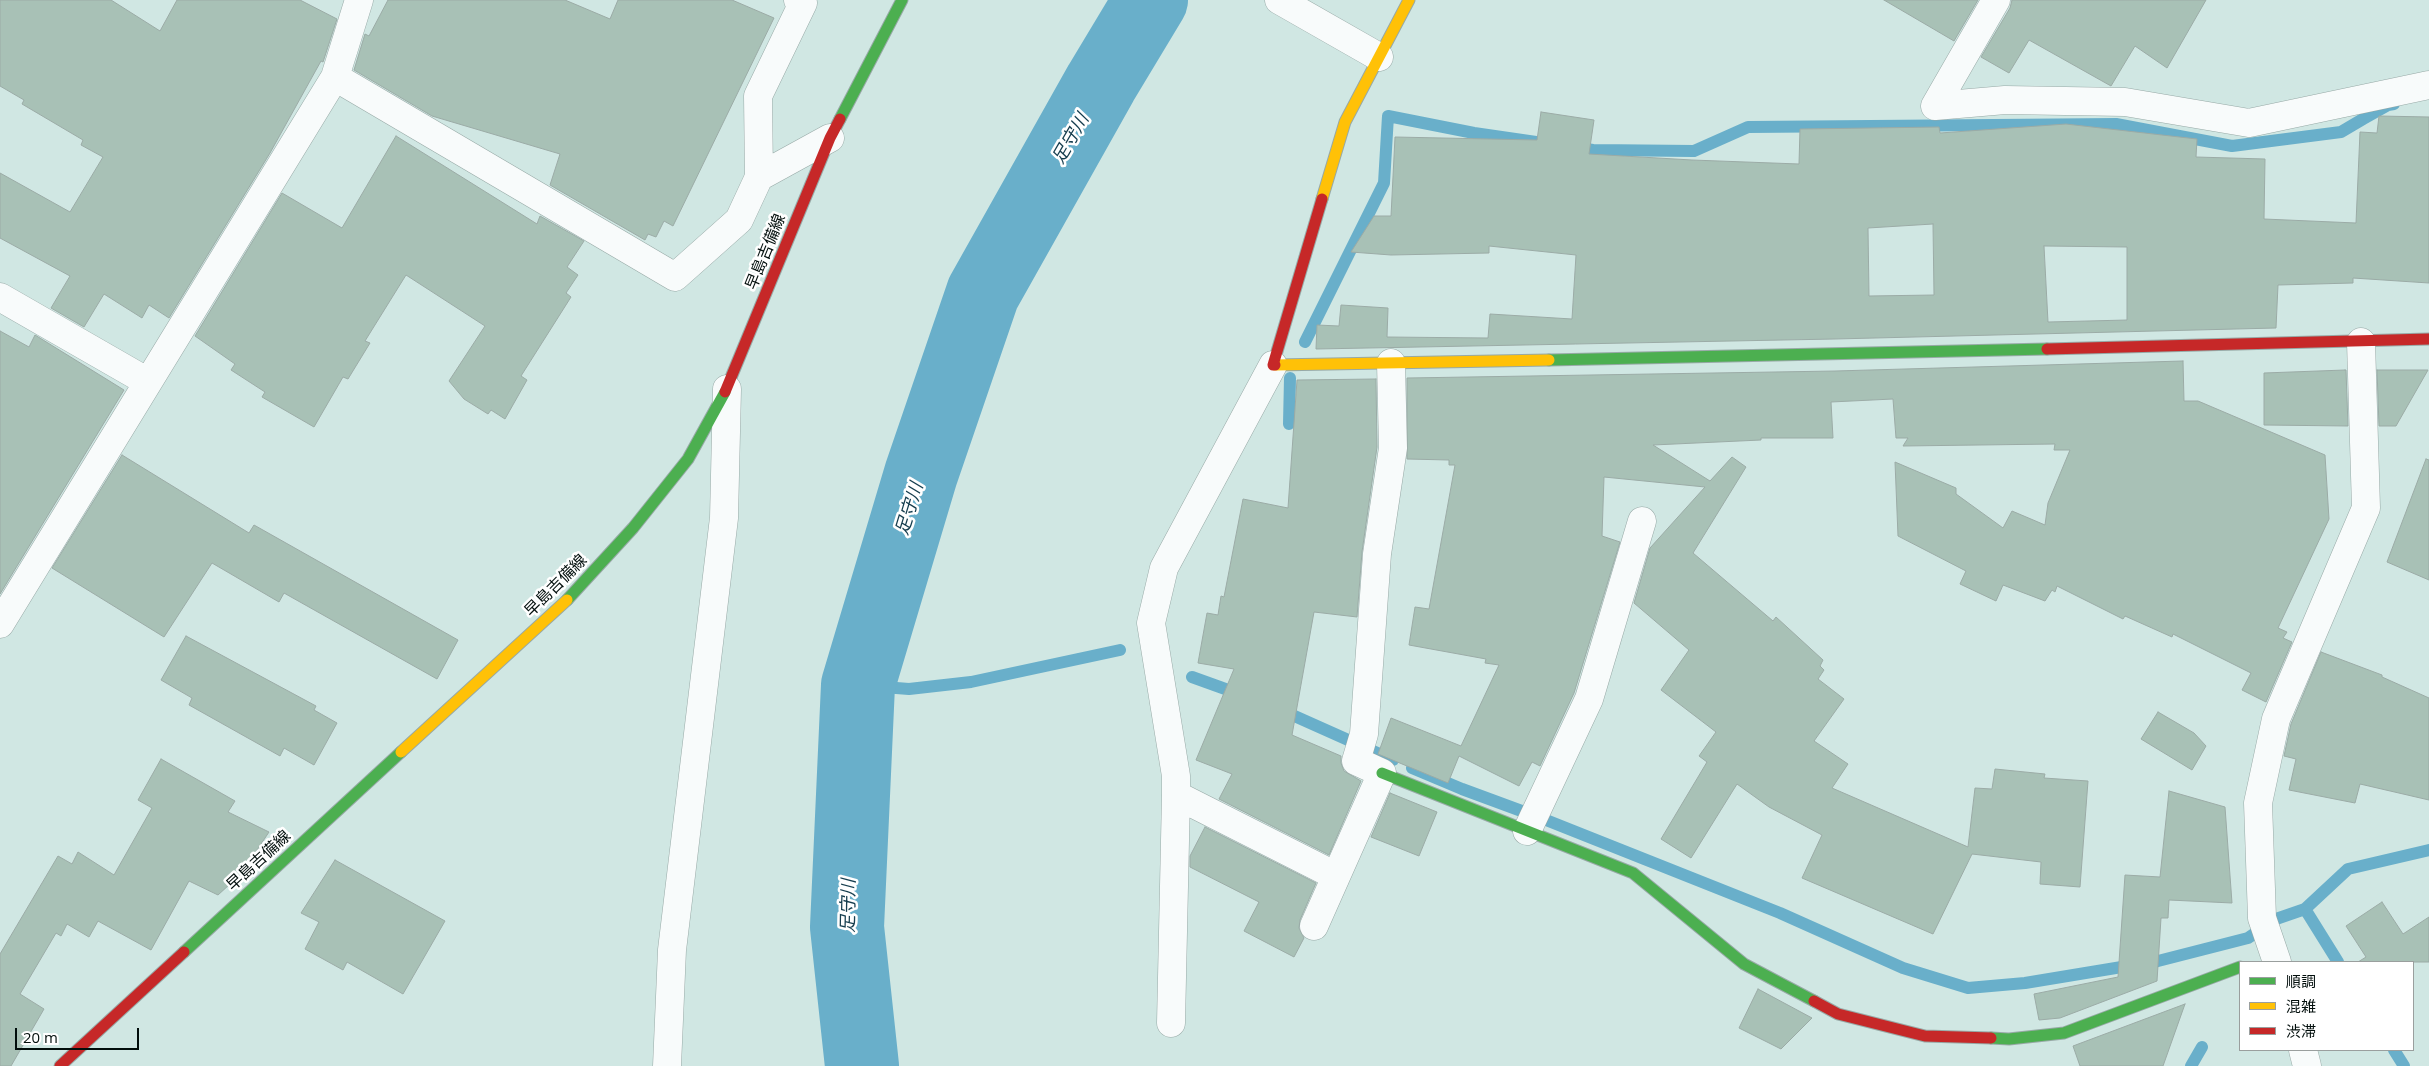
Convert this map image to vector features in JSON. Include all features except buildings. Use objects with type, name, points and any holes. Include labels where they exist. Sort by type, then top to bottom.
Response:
[{"type":"street","points":[[335,77],[675,277],[739,220],[759,177],[758,96],[803,3],[798,0]]},
{"type":"street","name":"早島吉備線","points":[[60,1066],[579,589],[633,528],[688,459],[727,389],[830,138],[902,0]]},
{"type":"street","points":[[1278,0],[1373,54]]},
{"type":"street","points":[[1171,1023],[1176,776],[1151,623],[1164,568],[1273,366],[1345,122],[1373,54],[1409,0]]},
{"type":"street","points":[[1996,0],[1935,106],[2005,100],[2125,102],[2249,123],[2429,85]]},
{"type":"street","points":[[0,624],[335,77],[353,2]]},
{"type":"street","points":[[759,177],[830,138]]},
{"type":"street","points":[[0,297],[148,382]]},
{"type":"street","points":[[1273,366],[2429,339]]},
{"type":"street","points":[[2266,947],[2258,803],[2276,720],[2366,508],[2360,342]]},
{"type":"street","points":[[1391,363],[1394,448],[1377,554],[1361,742],[1356,760],[1382,773],[1531,822],[1633,873],[1744,964],[1838,1014],[1925,1036],[2008,1039],[2064,1033],[2239,967]]},
{"type":"street","points":[[666,1066],[672,950],[724,518],[727,389]]},
{"type":"street","points":[[1531,822],[1589,699],[1642,521]]},
{"type":"street","points":[[1314,926],[1382,773]]},
{"type":"street","points":[[1176,794],[1336,876]]},
{"type":"street","points":[[2303,1051],[2307,1066]]},
{"type":"waterway","name":"足守川","points":[[862,1066],[847,927],[858,685],[921,474],[983,293],[1101,83],[1151,0]]},
{"type":"waterway","points":[[1573,147],[1593,150],[1694,151],[1748,127],[2116,124],[2232,146],[2341,132],[2388,105],[2394,104]]},
{"type":"waterway","points":[[1305,342],[1384,183],[1388,116],[1474,133],[1536,142]]},
{"type":"waterway","points":[[1289,424],[1290,378]]},
{"type":"waterway","points":[[858,685],[909,689],[971,682],[1120,650]]},
{"type":"waterway","points":[[1192,677],[1242,695]]},
{"type":"waterway","points":[[1281,710],[1393,760]]},
{"type":"waterway","points":[[1412,768],[1780,913],[1903,968],[1968,988],[2025,983],[2158,961],[2248,938],[2276,919],[2305,909],[2348,869],[2429,850]]},
{"type":"waterway","points":[[2305,909],[2337,961]]},
{"type":"waterway","points":[[2191,1066],[2202,1047]]},
{"type":"waterway","points":[[2395,1051],[2404,1066]]},
{"type":"traffic: fast","points":[[840,119],[902,0]]},
{"type":"traffic: fast","points":[[1549,360],[2047,349]]},
{"type":"traffic: fast","points":[[567,600],[633,528],[688,459],[725,392]]},
{"type":"traffic: fast","points":[[184,952],[401,752]]},
{"type":"traffic: fast","points":[[1382,773],[1633,873],[1744,964],[1814,1001]]},
{"type":"traffic: fast","points":[[1991,1038],[2009,1039],[2064,1033],[2239,967]]},
{"type":"traffic: slow","points":[[1322,199],[1345,122],[1409,0]]},
{"type":"traffic: slow","points":[[1275,365],[1549,360]]},
{"type":"traffic: slow","points":[[401,752],[567,600]]},
{"type":"traffic: jam","points":[[725,392],[830,138],[840,119]]},
{"type":"traffic: jam","points":[[1275,365],[1273,365],[1322,199]]},
{"type":"traffic: jam","points":[[2047,349],[2429,339]]},
{"type":"traffic: jam","points":[[60,1066],[184,952]]},
{"type":"traffic: jam","points":[[1814,1001],[1838,1014],[1925,1036],[1991,1038]]}]
